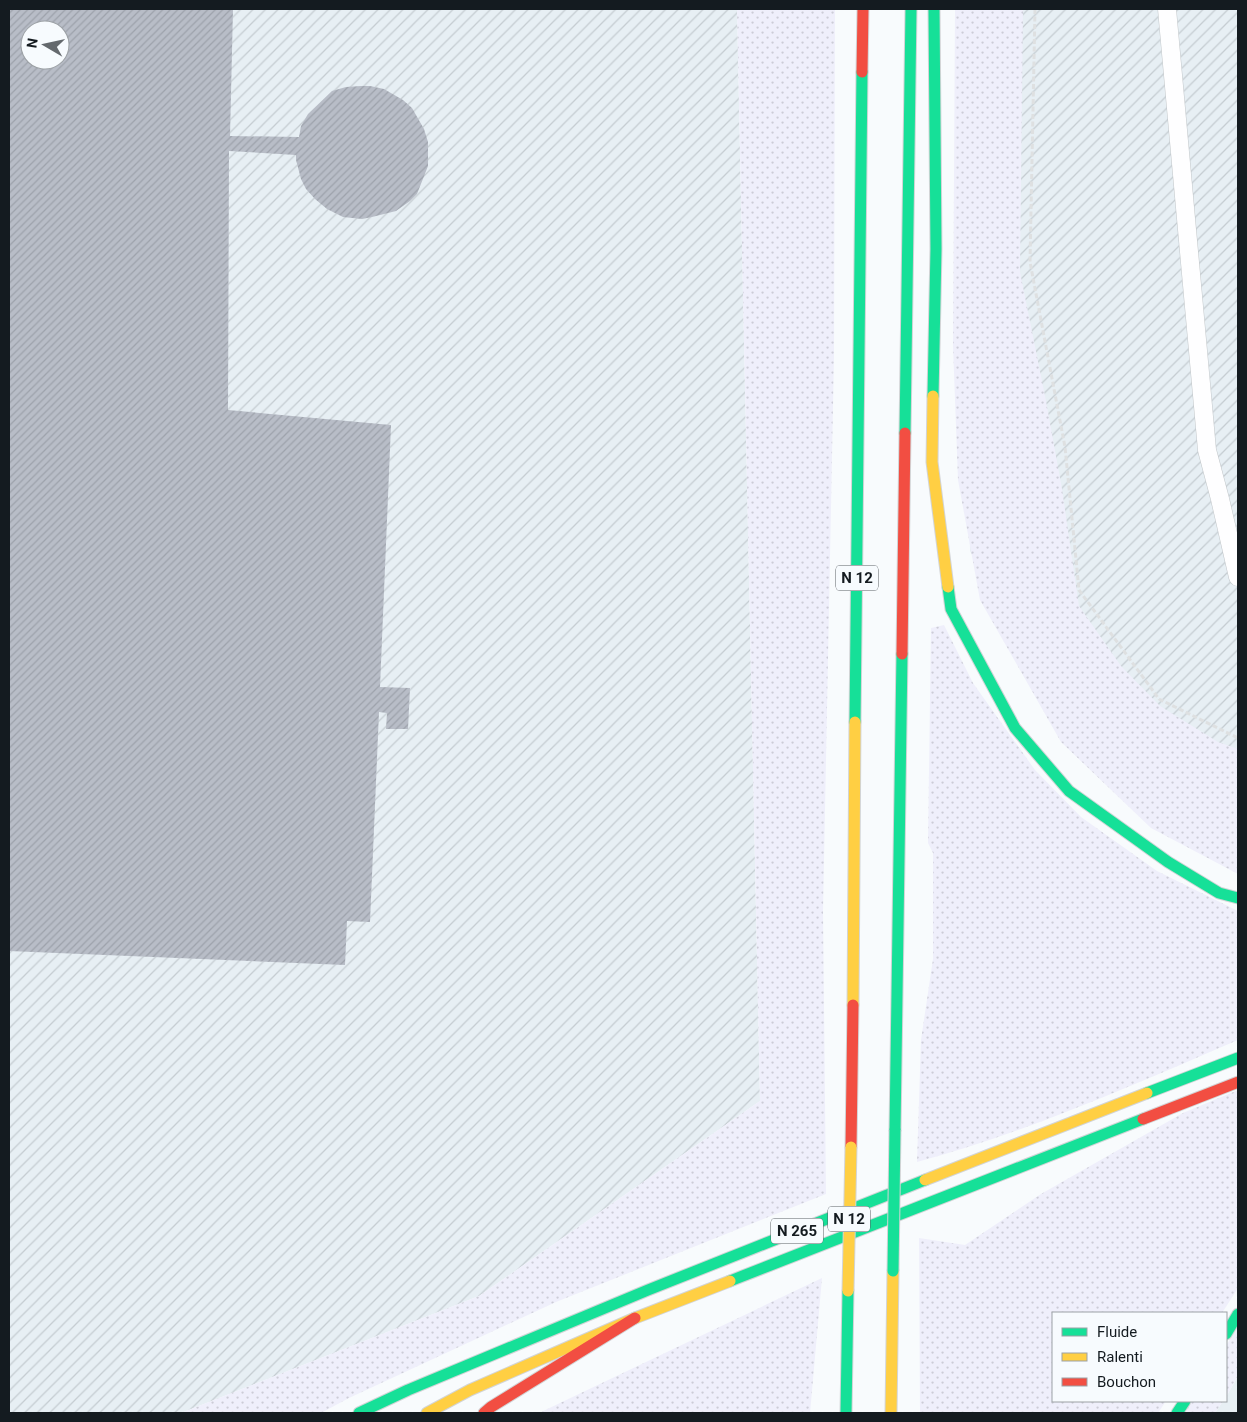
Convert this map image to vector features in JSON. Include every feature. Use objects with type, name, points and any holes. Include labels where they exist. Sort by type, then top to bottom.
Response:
[{"type":"main road","name":"N 12","points":[[846,1413],[851,1147],[863,9]]},
{"type":"main road","name":"N 12","points":[[891,1413],[911,9]]},
{"type":"main road","points":[[934,9],[936,249],[932,462],[951,609],[1015,728],[1068,791],[1168,862],[1219,893],[1238,898]]},
{"type":"main road","name":"N 265","points":[[359,1413],[408,1390],[648,1290],[1053,1129],[1238,1058]]},
{"type":"main road","name":"N 265","points":[[427,1413],[470,1390],[635,1318],[1238,1082]]},
{"type":"main road","points":[[1227,1332],[1238,1314]]},
{"type":"main road","points":[[484,1413],[635,1318]]},
{"type":"main road","points":[[1177,1413],[1184,1402]]},
{"type":"lane","points":[[1168,9],[1207,450],[1238,577]]},
{"type":"path","points":[[1035,9],[1030,262],[1065,447],[1079,590],[1158,699],[1238,738]]},
{"type":"shaded area","points":[[9,9],[737,9],[760,1101],[479,1296],[181,1413],[9,1413]]},
{"type":"shaded area","points":[[737,9],[835,9],[834,356],[823,911],[826,1194],[556,1302],[349,1398],[321,1413],[181,1413],[479,1296],[760,1101]]},
{"type":"shaded area","points":[[955,9],[1023,9],[1020,272],[1062,489],[1079,606],[1121,666],[1160,706],[1218,742],[1238,749],[1238,874],[1151,828],[1061,742],[980,600],[958,480],[953,346]]},
{"type":"shaded area","points":[[966,9],[1238,9],[1238,843],[1078,740],[970,551]]},
{"type":"shaded area","points":[[944,625],[973,683],[1035,770],[1081,817],[1157,871],[1238,911],[1238,1040],[1080,1107],[999,1137],[917,1162],[921,1040],[933,959],[933,853],[928,843],[931,628]]},
{"type":"shaded area","points":[[1238,1090],[1238,1288],[1223,1312],[1052,1312],[1052,1402],[1165,1402],[1158,1413],[920,1413],[919,1238],[965,1245],[1041,1194],[1183,1113]]},
{"type":"shaded area","points":[[822,1278],[810,1413],[539,1413]]},
{"type":"shaded area","points":[[1238,1326],[1238,1376],[1227,1395],[1227,1344]]},
{"type":"shaded area","points":[[1238,1376],[1238,1413],[1215,1413],[1222,1402],[1227,1402],[1227,1395]]},
{"type":"shaded area","points":[[1191,1402],[1222,1402],[1215,1413],[1185,1413]]},
{"type":"building","points":[[9,9],[233,9],[230,136],[299,137],[301,126],[308,114],[332,91],[346,87],[370,86],[384,89],[403,100],[412,108],[424,129],[428,142],[428,166],[417,194],[396,211],[362,219],[343,217],[327,209],[315,199],[306,189],[301,179],[296,155],[229,151],[228,410],[391,425],[380,687],[410,688],[408,729],[386,729],[387,713],[379,712],[370,922],[347,921],[345,965],[9,951]]},
{"type":"traffic: fast","points":[[905,433],[911,9]]},
{"type":"traffic: fast","points":[[933,396],[936,249],[934,9]]},
{"type":"traffic: fast","points":[[855,722],[862,72]]},
{"type":"traffic: fast","points":[[948,587],[951,609],[1015,728],[1069,791],[1168,862],[1219,893],[1238,898]]},
{"type":"traffic: fast","points":[[895,1130],[902,654]]},
{"type":"traffic: fast","points":[[1147,1093],[1238,1058]]},
{"type":"traffic: fast","points":[[730,1281],[1143,1119]]},
{"type":"traffic: fast","points":[[893,1271],[895,1130]]},
{"type":"traffic: fast","points":[[359,1413],[408,1390],[648,1290],[925,1180]]},
{"type":"traffic: fast","points":[[846,1413],[848,1291]]},
{"type":"traffic: fast","points":[[1227,1332],[1238,1314]]},
{"type":"traffic: fast","points":[[1177,1413],[1184,1402]]},
{"type":"traffic: slow","points":[[933,396],[932,462],[948,587]]},
{"type":"traffic: slow","points":[[853,1005],[855,722]]},
{"type":"traffic: slow","points":[[925,1180],[1147,1093]]},
{"type":"traffic: slow","points":[[848,1291],[851,1147]]},
{"type":"traffic: slow","points":[[891,1413],[893,1271]]},
{"type":"traffic: slow","points":[[427,1413],[470,1390],[635,1318],[730,1281]]},
{"type":"traffic: jam","points":[[862,72],[863,9]]},
{"type":"traffic: jam","points":[[902,654],[905,433]]},
{"type":"traffic: jam","points":[[851,1147],[853,1005]]},
{"type":"traffic: jam","points":[[1143,1119],[1238,1082]]},
{"type":"traffic: jam","points":[[484,1413],[635,1318]]}]
